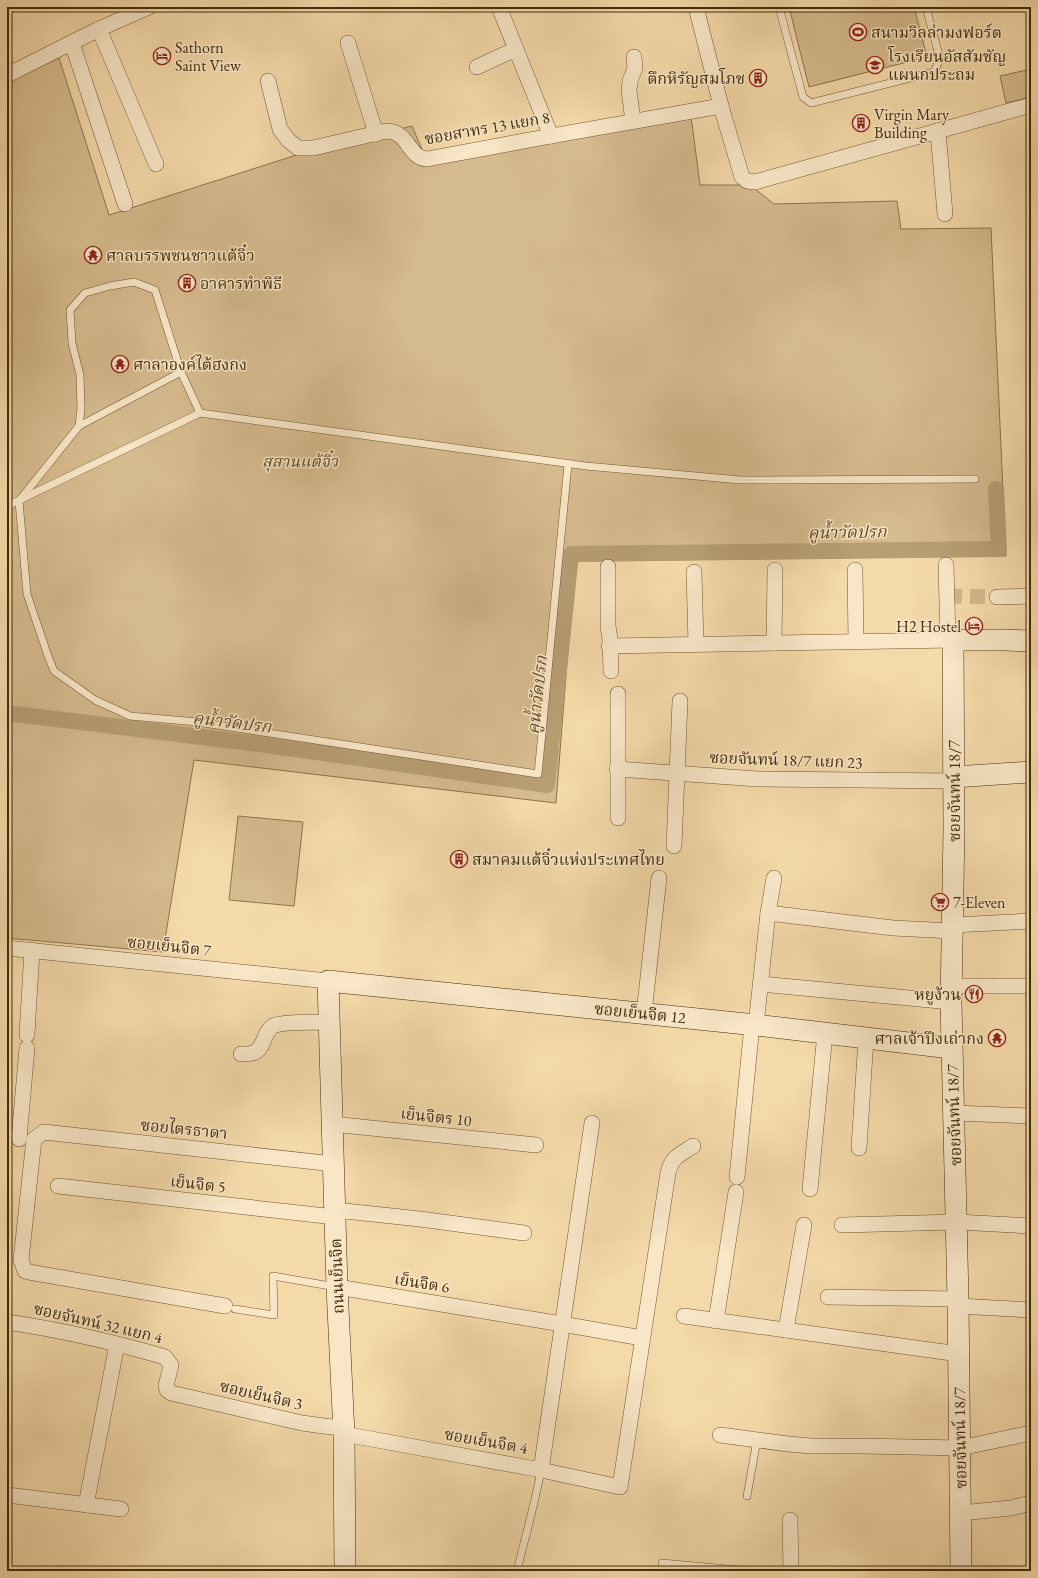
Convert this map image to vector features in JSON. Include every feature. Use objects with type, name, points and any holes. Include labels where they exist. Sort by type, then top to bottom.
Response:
[{"type":"street","points":[[7,75],[99,29],[149,7]]},
{"type":"street","points":[[499,7],[551,136]]},
{"type":"street","points":[[696,7],[721,106],[742,177],[747,181],[754,182],[1031,105]]},
{"type":"street","points":[[99,29],[156,164]]},
{"type":"street","points":[[72,43],[125,204]]},
{"type":"street","points":[[348,43],[376,134]]},
{"type":"street","points":[[477,67],[516,49]]},
{"type":"street","points":[[633,121],[629,91],[630,81],[635,68],[634,56]]},
{"type":"street","name":"ซอยสาทร 13 แยก 8","points":[[268,81],[280,129],[288,140],[298,148],[313,148],[376,134],[394,132],[401,136],[421,159],[721,106]]},
{"type":"street","points":[[938,131],[945,214]]},
{"type":"street","points":[[946,566],[950,640]]},
{"type":"street","points":[[608,567],[608,626],[611,671]]},
{"type":"street","points":[[774,643],[775,570]]},
{"type":"street","points":[[855,570],[856,641]]},
{"type":"street","points":[[694,572],[696,644]]},
{"type":"street","points":[[997,597],[1031,596]]},
{"type":"street","name":"ซอยจันทน์ 18/7","points":[[950,640],[954,779],[951,1048],[957,1222],[961,1571]]},
{"type":"street","points":[[609,646],[856,641],[1031,641]]},
{"type":"street","points":[[618,694],[618,818]]},
{"type":"street","points":[[674,846],[680,701]]},
{"type":"street","name":"ซอยจันทน์ 18/7 แยก 23","points":[[617,769],[758,779],[954,779]]},
{"type":"street","points":[[954,779],[1031,772]]},
{"type":"street","points":[[644,1014],[659,878]]},
{"type":"street","points":[[737,1177],[754,1025],[761,984],[768,913],[774,878]]},
{"type":"street","points":[[768,913],[893,928],[953,928],[1031,921]]},
{"type":"street","name":"ซอยเย็นจิต 7","points":[[7,948],[328,980]]},
{"type":"street","points":[[32,950],[20,1139],[20,1260],[25,1270],[29,1272],[230,1308]]},
{"type":"street","name":"ซอยเย็นจิต 12","points":[[328,980],[754,1025],[951,1048]]},
{"type":"street","name":"ถนนเย็นจิต","points":[[328,980],[337,1288],[344,1431],[345,1571]]},
{"type":"street","points":[[761,984],[951,994],[1031,986]]},
{"type":"street","points":[[241,1054],[253,1053],[258,1050],[269,1030],[274,1026],[283,1024],[329,1022]]},
{"type":"street","points":[[810,1189],[825,1033]]},
{"type":"street","points":[[859,1148],[866,1038]]},
{"type":"street","points":[[954,1113],[1031,1116]]},
{"type":"street","points":[[541,1470],[592,1123]]},
{"type":"street","name":"เย็นจิตร 10","points":[[332,1124],[536,1145]]},
{"type":"street","name":"ซอยไตรธาดา","points":[[20,1139],[44,1132],[334,1164]]},
{"type":"street","points":[[642,1338],[670,1163],[674,1158],[693,1146]]},
{"type":"street","name":"เย็นจิต 5","points":[[58,1186],[335,1214],[420,1219],[524,1233]]},
{"type":"street","points":[[716,1321],[736,1192]]},
{"type":"street","points":[[842,1225],[957,1222],[1031,1226]]},
{"type":"street","points":[[786,1330],[804,1225]]},
{"type":"street","name":"เย็นจิต 6","points":[[337,1288],[642,1338]]},
{"type":"street","points":[[828,1297],[958,1303],[1031,1310]]},
{"type":"street","points":[[684,1316],[959,1354]]},
{"type":"street","name":"ซอยจันทน์ 32 แยก 4","points":[[7,1322],[56,1329],[165,1357],[171,1365],[166,1386],[167,1390],[171,1393]]},
{"type":"street","name":"ซอยเย็นจิต 4","points":[[344,1431],[620,1487],[642,1338]]},
{"type":"street","points":[[86,1505],[117,1344]]},
{"type":"street","name":"ซอยเย็นจิต 3","points":[[171,1393],[344,1431]]},
{"type":"street","points":[[720,1435],[811,1446],[960,1448],[1031,1433]]},
{"type":"street","points":[[7,1495],[121,1509]]},
{"type":"street","points":[[961,1513],[1011,1508],[1031,1503]]},
{"type":"street","points":[[790,1520],[791,1571]]},
{"type":"lane","points":[[778,7],[803,97],[810,103],[934,72],[940,59],[926,7]]},
{"type":"lane","points":[[79,426],[81,408],[80,375],[72,343],[70,310],[85,293],[110,286],[134,282],[155,290],[181,372],[200,413]]},
{"type":"lane","points":[[181,372],[79,426],[19,501],[27,594],[54,671],[94,700],[130,716],[197,722],[538,774],[568,464]]},
{"type":"lane","points":[[7,506],[200,413],[568,464],[740,480],[975,479]]},
{"type":"lane","name":"เย็นจิต 6","points":[[230,1308],[274,1314],[273,1276],[337,1288]]},
{"type":"lane","points":[[747,1496],[757,1440]]},
{"type":"lane","points":[[517,1571],[525,1535],[532,1514],[541,1470]]},
{"type":"lane","points":[[662,1563],[739,1570],[791,1571]]},
{"type":"green space","name":"สนามวิลล่ามงฟอร์ต","points":[[789,7],[914,7],[927,57],[809,87]]},
{"type":"green space","name":"สุสานแต้จิ๋ว","points":[[59,58],[109,215],[306,152],[412,126],[428,163],[691,116],[700,185],[750,185],[774,204],[897,201],[901,229],[991,228],[1006,556],[575,561],[556,803],[194,760],[163,952],[7,938],[7,80]]},
{"type":"green space","points":[[1031,69],[1031,97],[1006,103],[1000,76]]},
{"type":"green space","points":[[238,816],[303,822],[294,906],[229,900]]},
{"type":"waterway","name":"คูน้ำวัดปรก","points":[[7,713],[259,744],[547,785],[571,554],[999,549],[996,489]]},
{"type":"tunnel","points":[[947,596],[997,597]]},
{"type":"place","name":"สนามวิลล่ามงฟอร์ต","points":[[858,32]]},
{"type":"place","name":"Sathorn Saint View","points":[[162,56]]},
{"type":"place","name":"โรงเรียนอัสสัมชัญ แผนกประถม","points":[[875,65]]},
{"type":"place","name":"ตึกหิรัญสมโภช","points":[[758,78]]},
{"type":"place","name":"Virgin Mary Building","points":[[861,123]]},
{"type":"place","name":"ศาลบรรพชนชาวแต้จิ๋ว","points":[[93,255]]},
{"type":"place","name":"อาคารทำพิธี","points":[[187,283]]},
{"type":"place","name":"ศาลาองค์ไต้ฮงกง","points":[[120,364]]},
{"type":"place","name":"H2 Hostel","points":[[974,626]]},
{"type":"place","name":"สมาคมแต้จิ๋วแห่งประเทศไทย","points":[[459,859]]},
{"type":"place","name":"7-Eleven","points":[[940,902]]},
{"type":"place","name":"หยูง้วน","points":[[974,994]]},
{"type":"place","name":"ศาลเจ้าปึงเถ่ากง","points":[[997,1038]]}]
